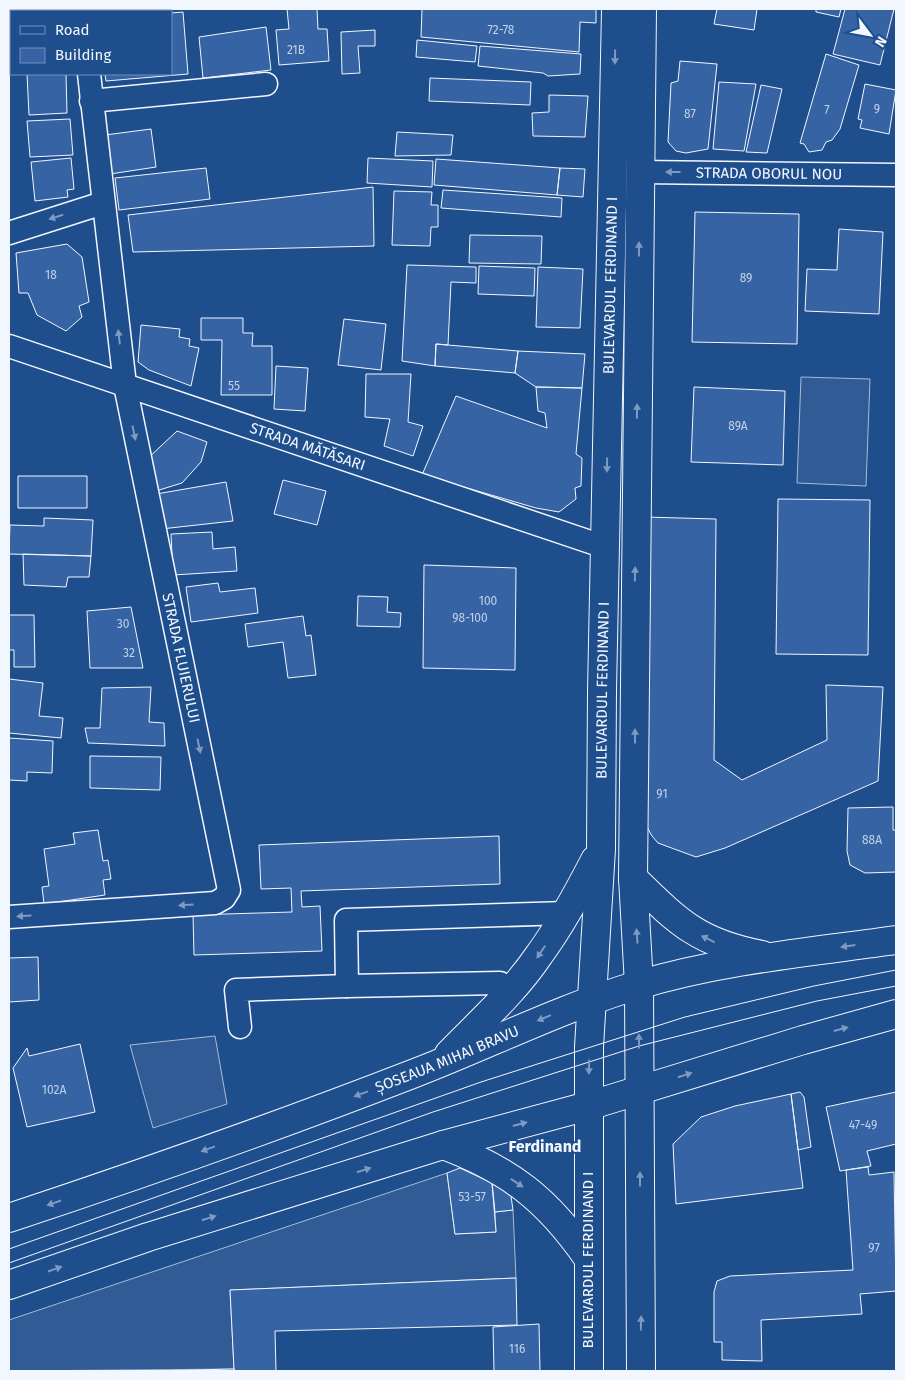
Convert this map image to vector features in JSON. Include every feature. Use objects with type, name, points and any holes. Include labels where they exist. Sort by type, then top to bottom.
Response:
[{"type":"main road","name":"BULEVARDUL FERDINAND I","points":[[589,1371],[588,1106],[590,1001],[601,849],[616,9]]},
{"type":"main road","name":"BULEVARDUL FERDINAND I","points":[[640,1371],[639,985],[633,878],[642,9]]},
{"type":"main road","points":[[612,205],[640,205]]},
{"type":"main road","points":[[439,1064],[515,985],[539,956],[567,913],[634,785]]},
{"type":"main road","points":[[633,878],[686,927],[710,941],[735,950],[753,953],[789,954]]},
{"type":"main road","name":"ȘOSEAUA MIHAI BRAVU","points":[[9,1218],[300,1116],[439,1064],[554,1014],[639,985],[681,974],[789,954],[896,940]]},
{"type":"main road","points":[[9,1285],[148,1237],[443,1145],[588,1106],[802,1040],[896,1014]]},
{"type":"main road","points":[[443,1145],[492,1167],[546,1205],[567,1228],[588,1258]]},
{"type":"street","name":"STRADA FLUIERULUI","points":[[9,917],[215,903],[224,898],[229,890],[125,385],[89,75]]},
{"type":"street","points":[[92,101],[266,84]]},
{"type":"street","name":"STRADA OBORUL NOU","points":[[640,172],[896,175]]},
{"type":"street","points":[[9,233],[103,203]]},
{"type":"street","name":"STRADA MĂTĂSARI","points":[[9,346],[605,547]]},
{"type":"street","points":[[347,986],[346,920],[567,913]]},
{"type":"street","points":[[240,1026],[236,990],[500,983]]},
{"type":"shaded area","points":[[801,377],[870,379],[866,486],[797,483]]},
{"type":"shaded area","points":[[215,1036],[227,1104],[153,1128],[130,1045]]},
{"type":"shaded area","points":[[447,1173],[455,1234],[496,1232],[495,1212],[513,1210],[516,1278],[230,1290],[234,1369],[9,1371],[9,1320]]},
{"type":"building","points":[[9,9],[42,9],[10,10],[9,44]]},
{"type":"building","points":[[287,9],[317,9],[318,29],[327,29],[329,61],[279,65],[276,30],[289,29]]},
{"type":"building","points":[[422,9],[596,9],[596,23],[580,22],[579,52],[421,37]]},
{"type":"building","points":[[717,9],[757,9],[754,30],[714,24]]},
{"type":"building","points":[[816,9],[841,9],[839,17],[816,12]]},
{"type":"building","points":[[845,9],[894,9],[880,65],[833,54]]},
{"type":"building","points":[[183,12],[188,74],[106,81],[105,75],[172,75],[172,13]]},
{"type":"building","points":[[266,27],[271,70],[203,78],[199,37]]},
{"type":"building","points":[[375,30],[375,46],[358,46],[360,73],[342,74],[341,32]]},
{"type":"building","points":[[417,40],[477,46],[475,62],[416,57]]},
{"type":"building","points":[[480,46],[581,54],[580,74],[548,76],[543,73],[478,66]]},
{"type":"building","points":[[826,54],[859,65],[840,129],[832,140],[826,142],[822,150],[809,152],[804,144],[800,143]]},
{"type":"building","points":[[680,61],[717,64],[708,149],[686,153],[676,151],[668,142],[671,83],[678,81]]},
{"type":"building","points":[[27,75],[66,75],[67,113],[29,115]]},
{"type":"building","points":[[430,78],[531,82],[530,105],[429,101]]},
{"type":"building","points":[[719,82],[756,84],[744,151],[713,149]]},
{"type":"building","points":[[865,84],[896,90],[889,134],[860,128],[862,120],[858,119]]},
{"type":"building","points":[[761,85],[782,89],[767,153],[746,152]]},
{"type":"building","points":[[549,95],[588,96],[585,137],[533,136],[532,113],[549,112]]},
{"type":"building","points":[[70,119],[73,155],[30,157],[27,121]]},
{"type":"building","points":[[151,129],[156,167],[110,174],[105,135]]},
{"type":"building","points":[[397,132],[453,135],[451,155],[395,156]]},
{"type":"building","points":[[71,158],[74,189],[67,190],[68,197],[35,201],[31,162]]},
{"type":"building","points":[[368,158],[433,161],[432,187],[367,183]]},
{"type":"building","points":[[436,159],[560,168],[557,195],[434,185]]},
{"type":"building","points":[[206,168],[210,199],[119,210],[115,178]]},
{"type":"building","points":[[560,168],[585,169],[583,197],[557,195]]},
{"type":"building","points":[[373,187],[374,246],[133,252],[128,215]]},
{"type":"building","points":[[443,190],[562,198],[561,217],[441,208]]},
{"type":"building","points":[[394,191],[432,192],[431,205],[438,205],[438,227],[431,227],[430,246],[392,245]]},
{"type":"building","points":[[695,212],[799,214],[797,344],[692,342]]},
{"type":"building","points":[[839,229],[883,232],[879,314],[805,311],[807,269],[837,270]]},
{"type":"building","points":[[470,235],[542,236],[541,264],[469,263]]},
{"type":"building","points":[[67,244],[82,257],[89,302],[79,306],[82,317],[66,331],[37,315],[28,293],[19,293],[16,253]]},
{"type":"building","points":[[407,265],[476,267],[476,283],[451,282],[448,345],[436,344],[435,366],[402,361]]},
{"type":"building","points":[[479,266],[535,268],[534,296],[478,294]]},
{"type":"building","points":[[538,267],[583,269],[580,328],[536,327]]},
{"type":"building","points":[[201,318],[243,318],[243,333],[253,333],[252,346],[272,346],[272,395],[221,395],[222,340],[201,340]]},
{"type":"building","points":[[344,319],[386,324],[381,370],[338,365]]},
{"type":"building","points":[[141,325],[180,329],[179,337],[190,339],[189,346],[199,348],[191,386],[149,370],[138,362]]},
{"type":"building","points":[[436,344],[518,351],[515,373],[435,366]]},
{"type":"building","points":[[518,351],[585,354],[582,388],[536,387],[515,373]]},
{"type":"building","points":[[276,366],[308,368],[305,411],[274,409]]},
{"type":"building","points":[[366,374],[411,374],[408,422],[423,426],[413,456],[384,446],[390,419],[365,417]]},
{"type":"building","points":[[536,387],[582,388],[576,454],[582,458],[581,486],[575,488],[576,499],[559,512],[536,508],[422,475],[456,396],[547,428],[545,413],[538,411]]},
{"type":"building","points":[[694,387],[785,391],[783,465],[691,462]]},
{"type":"building","points":[[177,431],[207,442],[201,462],[182,483],[156,491],[146,460]]},
{"type":"building","points":[[18,476],[87,476],[87,508],[18,508]]},
{"type":"building","points":[[283,480],[326,491],[317,525],[274,514]]},
{"type":"building","points":[[226,482],[233,521],[161,529],[156,494]]},
{"type":"building","points":[[778,499],[870,500],[868,655],[776,654]]},
{"type":"building","points":[[645,517],[716,519],[714,760],[742,780],[827,740],[826,685],[883,687],[878,781],[725,848],[696,857],[658,843],[647,827]]},
{"type":"building","points":[[44,518],[93,520],[91,556],[9,554],[10,525],[44,526]]},
{"type":"building","points":[[212,532],[213,549],[235,547],[237,571],[173,575],[171,534]]},
{"type":"building","points":[[23,554],[91,556],[89,577],[68,577],[66,587],[24,585]]},
{"type":"building","points":[[424,565],[516,568],[515,670],[423,668]]},
{"type":"building","points":[[218,583],[220,592],[255,588],[258,613],[191,622],[186,587]]},
{"type":"building","points":[[358,596],[388,597],[387,612],[401,613],[400,627],[357,626]]},
{"type":"building","points":[[131,607],[143,668],[90,668],[87,611]]},
{"type":"building","points":[[9,615],[34,615],[35,667],[14,667],[14,650],[9,650]]},
{"type":"building","points":[[303,616],[306,636],[311,635],[316,675],[288,678],[283,642],[248,647],[245,624]]},
{"type":"building","points":[[9,679],[43,683],[39,716],[63,718],[61,738],[9,733]]},
{"type":"building","points":[[151,687],[149,722],[164,723],[165,746],[88,743],[85,728],[100,728],[102,688]]},
{"type":"building","points":[[9,738],[53,741],[52,773],[27,772],[27,781],[9,780]]},
{"type":"building","points":[[90,756],[161,757],[160,790],[90,788]]},
{"type":"building","points":[[893,807],[893,830],[896,830],[896,872],[865,873],[850,865],[847,851],[848,808]]},
{"type":"building","points":[[98,830],[103,861],[108,860],[111,879],[103,880],[105,895],[44,904],[42,887],[49,886],[44,849],[75,844],[73,833]]},
{"type":"building","points":[[499,836],[500,884],[301,891],[302,907],[320,906],[322,951],[194,955],[193,915],[292,912],[291,888],[261,889],[259,845]]},
{"type":"building","points":[[38,957],[39,1000],[9,1002],[9,958]]},
{"type":"building","points":[[80,1044],[95,1112],[27,1127],[13,1068],[27,1048],[29,1056]]},
{"type":"building","points":[[800,1092],[804,1097],[811,1147],[798,1150],[791,1094]]},
{"type":"building","points":[[896,1092],[896,1144],[867,1151],[871,1166],[840,1171],[826,1107]]},
{"type":"building","points":[[791,1094],[803,1188],[676,1204],[673,1144],[701,1117],[735,1106]]},
{"type":"building","points":[[868,1167],[869,1175],[894,1172],[896,1291],[860,1294],[862,1314],[761,1320],[762,1361],[722,1360],[722,1342],[714,1342],[714,1292],[717,1281],[730,1276],[853,1270],[846,1170]]},
{"type":"building","points":[[460,1168],[492,1183],[496,1232],[455,1234],[447,1173]]},
{"type":"building","points":[[492,1183],[510,1189],[513,1210],[495,1212]]},
{"type":"building","points":[[516,1278],[517,1325],[275,1331],[276,1371],[235,1371],[234,1369],[230,1290]]},
{"type":"building","points":[[539,1324],[540,1371],[494,1371],[493,1327]]},
{"type":"building","points":[[234,1369],[235,1371],[148,1371]]},
{"type":"tram line","points":[[9,1249],[481,1082],[685,1017],[814,986],[896,970]]},
{"type":"tram line","points":[[9,1263],[433,1112],[639,1046],[817,1001],[896,986]]},
{"type":"district","name":"Ferdinand","points":[[545,1146]]}]
